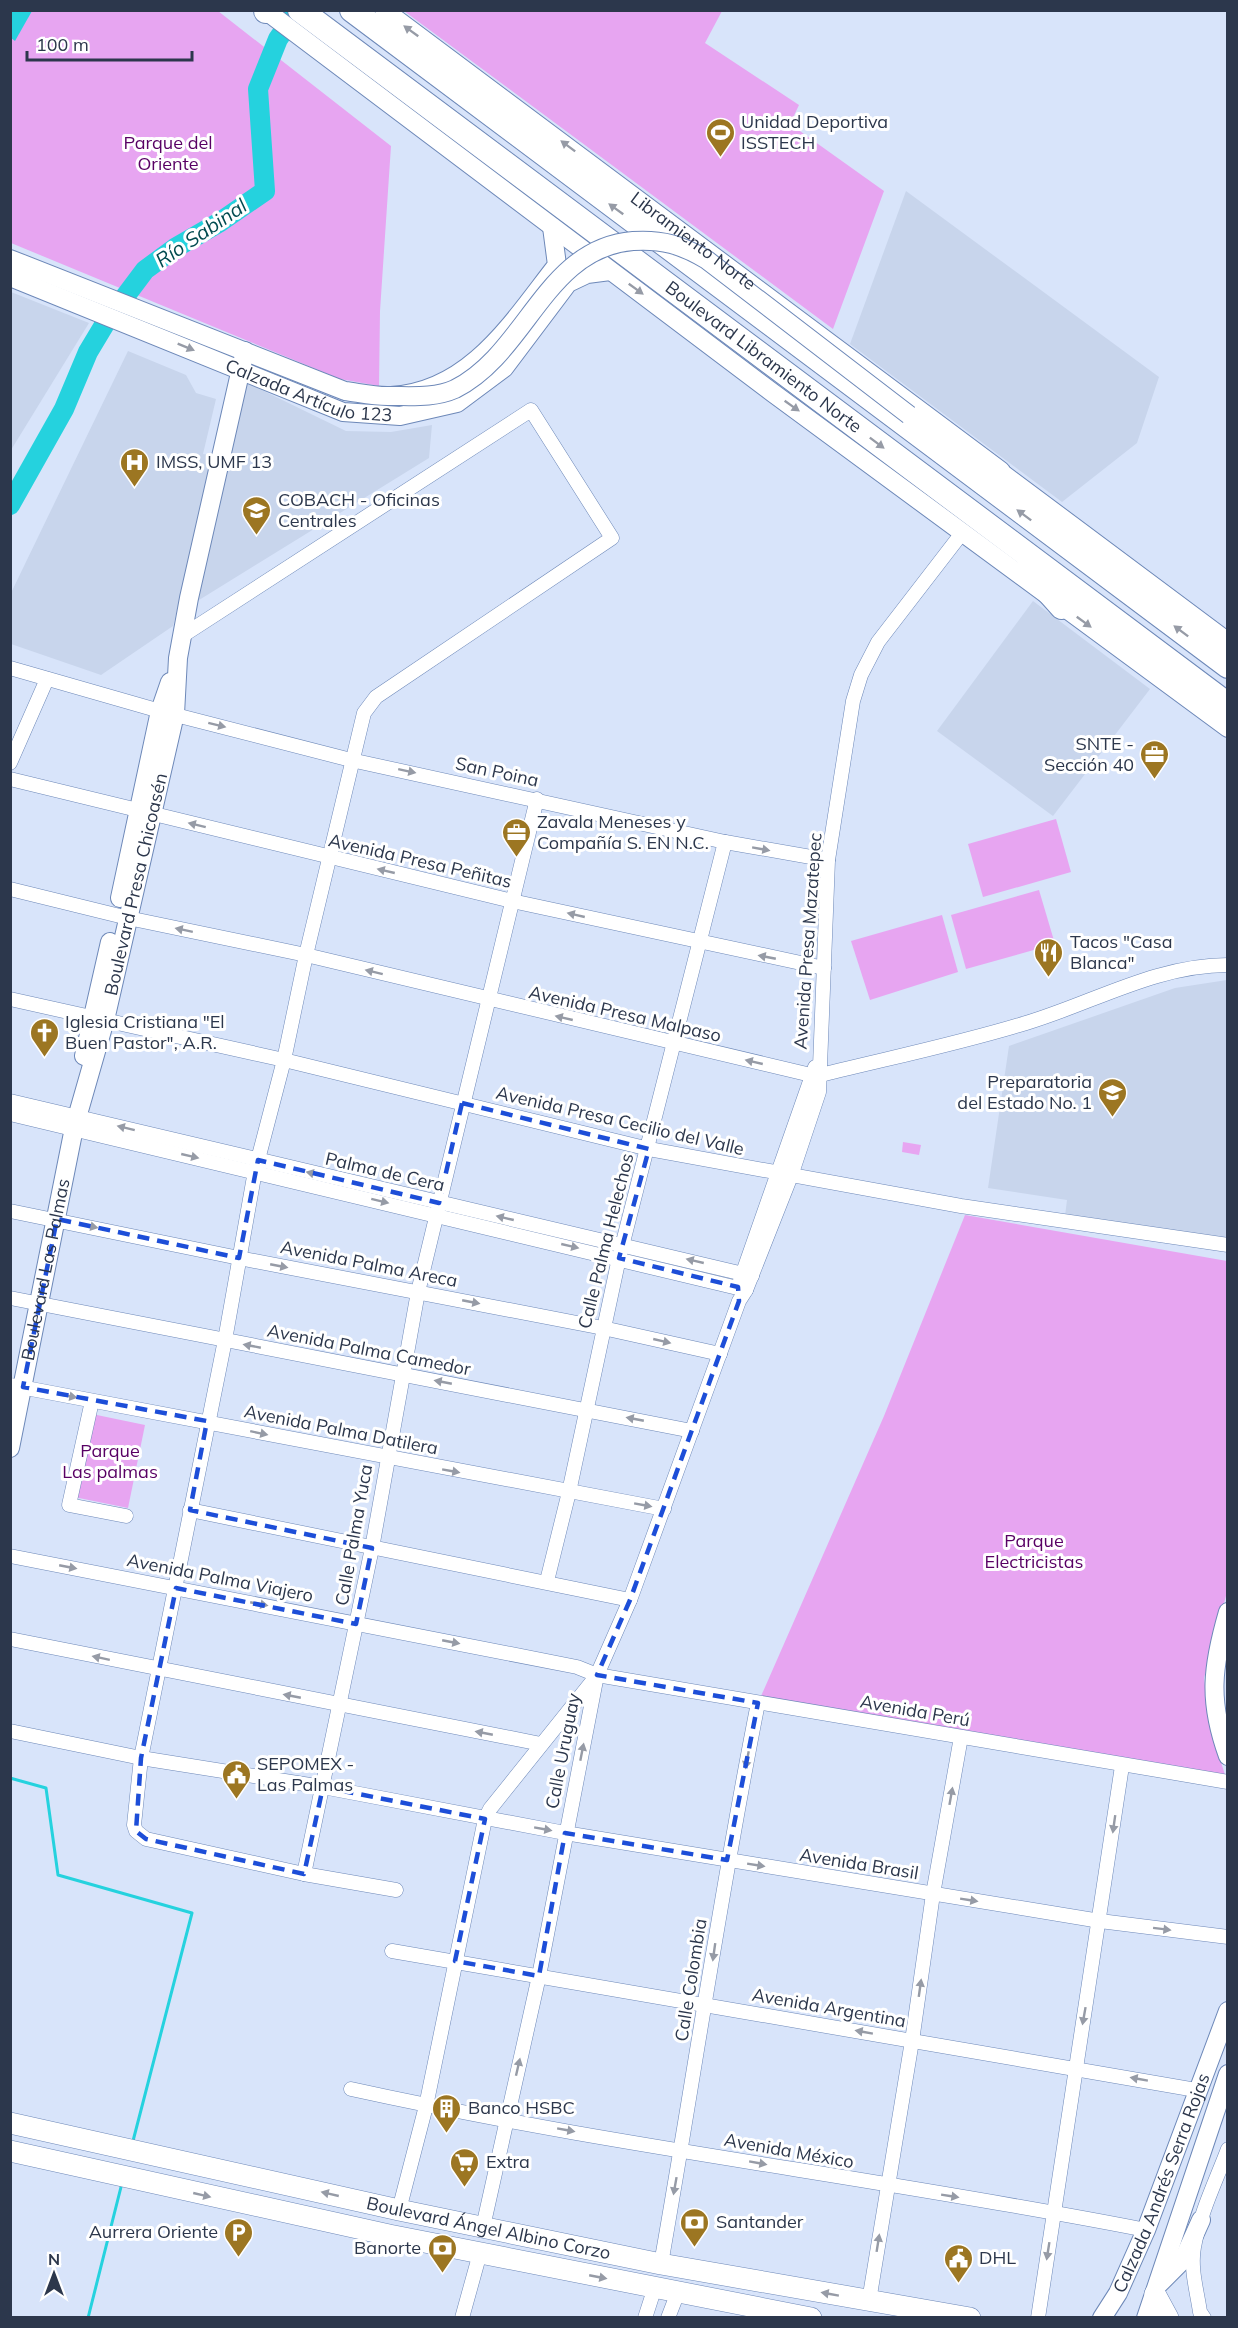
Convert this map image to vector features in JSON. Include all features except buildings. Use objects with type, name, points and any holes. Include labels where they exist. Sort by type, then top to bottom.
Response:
[{"type":"highway","name":"Boulevard Libramiento Norte","points":[[300,10],[319,38],[1219,698]]},
{"type":"highway","name":"Boulevard Libramiento Norte","points":[[366,13],[1227,666]]},
{"type":"highway","points":[[990,528],[1062,607]]},
{"type":"main road","points":[[267,12],[319,38],[552,227],[1227,728]]},
{"type":"main road","name":"Libramiento Norte","points":[[366,13],[1001,471]]},
{"type":"main road","name":"Calzada Artículo 123","points":[[10,259],[90,299],[243,360],[345,391],[392,396],[432,387],[451,379],[470,366],[500,338],[557,265],[552,227]]},
{"type":"main road","points":[[392,396],[433,395],[454,389],[475,376],[502,351],[563,273],[580,258],[613,244],[650,240],[673,243],[707,260],[909,415],[1001,471],[1227,642]]},
{"type":"main road","name":"Calzada Artículo 123","points":[[243,360],[343,412],[356,415],[400,416],[457,403],[504,368],[568,283],[587,274],[610,271]]},
{"type":"main road","name":"Calzada Artículo 123","points":[[10,277],[90,299]]},
{"type":"main road","name":"Boulevard Presa Chicoasén","points":[[75,1120],[122,917],[243,360]]},
{"type":"main road","name":"Boulevard Las Palmas","points":[[10,1448],[17,1386],[39,1304],[75,1120]]},
{"type":"main road","points":[[1227,1612],[1215,1659],[1213,1696],[1218,1731],[1227,1756]]},
{"type":"main road","name":"Calzada Andrés Serra Rojas","points":[[1102,2318],[1118,2293],[1146,2230],[1196,2090],[1224,2032],[1227,2011]]},
{"type":"main road","name":"Calzada Andrés Serra Rojas","points":[[1146,2318],[1227,2074]]},
{"type":"main road","name":"Boulevard Ángel Albino Corzo","points":[[10,2123],[399,2210],[661,2264],[970,2318]]},
{"type":"main road","name":"Boulevard Ángel Albino Corzo","points":[[10,2151],[536,2265],[811,2318]]},
{"type":"main road","points":[[1168,2318],[1156,2289],[1183,2260],[1201,2220]]},
{"type":"main road","points":[[536,2265],[555,2242]]},
{"type":"main road","points":[[555,2242],[554,2255],[560,2270]]},
{"type":"street","points":[[182,636],[531,410],[612,538],[376,697],[364,713],[306,955],[284,1060],[256,1165],[225,1340],[141,1758],[134,1825],[136,1831],[146,1839],[304,1874],[396,1890]]},
{"type":"street","name":"Avenida Presa Mazatepec","points":[[741,1292],[785,1175],[816,1071],[824,968],[828,860],[853,701],[861,675],[878,642],[962,533]]},
{"type":"street","name":"San Poina","points":[[10,668],[167,713],[351,760],[725,842],[828,860]]},
{"type":"street","points":[[10,763],[47,679]]},
{"type":"street","name":"Avenida Presa Peñitas","points":[[10,779],[512,901],[699,943],[824,968]]},
{"type":"street","name":"Calle Palma Yuca","points":[[304,1874],[372,1548],[418,1292],[487,999],[537,800]]},
{"type":"street","name":"Calle Palma Helechos","points":[[547,1581],[569,1492],[585,1409],[621,1251],[725,842]]},
{"type":"street","name":"Avenida Presa Malpaso","points":[[10,889],[122,917],[306,955],[672,1044],[816,1071],[1026,1023],[1153,977],[1200,967],[1227,965]]},
{"type":"street","name":"Avenida Presa Cecilio del Valle","points":[[10,999],[284,1060],[648,1149],[962,1206],[1227,1245]]},
{"type":"street","name":"Palma de Cera","points":[[10,1101],[75,1120],[438,1209],[621,1251],[747,1274]]},
{"type":"street","name":"Palma de Cera","points":[[10,1114],[75,1120]]},
{"type":"street","name":"Avenida Palma Areca","points":[[10,1211],[603,1328],[720,1354]]},
{"type":"street","name":"Palma de Cera","points":[[621,1251],[741,1292]]},
{"type":"street","name":"Calle Uruguay","points":[[483,2227],[539,1976],[597,1675],[630,1600],[741,1292]]},
{"type":"street","name":"Avenida Palma Camedor","points":[[10,1299],[692,1431]]},
{"type":"street","name":"Avenida Palma Datilera","points":[[17,1386],[207,1421],[387,1460],[664,1509]]},
{"type":"street","points":[[92,1401],[69,1505],[126,1516]]},
{"type":"street","points":[[190,1510],[547,1581],[630,1600]]},
{"type":"street","name":"Avenida Palma Viajero","points":[[10,1556],[578,1667],[597,1675]]},
{"type":"street","points":[[10,1640],[541,1744]]},
{"type":"street","points":[[399,2210],[426,2106],[485,1819],[490,1809],[597,1675]]},
{"type":"street","name":"Avenida Perú","points":[[597,1675],[1122,1766],[1227,1782]]},
{"type":"street","name":"Calle Colombia","points":[[661,2264],[706,2005],[727,1860],[758,1703]]},
{"type":"street","name":"Avenida Brasil","points":[[10,1731],[141,1758],[323,1787],[565,1833],[1100,1921],[1227,1937]]},
{"type":"street","points":[[869,2301],[886,2186],[912,2041],[933,1894],[962,1737]]},
{"type":"street","points":[[1038,2318],[1122,1766]]},
{"type":"street","name":"Avenida Argentina","points":[[393,1951],[1196,2090]]},
{"type":"street","name":"Avenida México","points":[[351,2089],[426,2106],[886,2186],[1054,2212],[1146,2230]]},
{"type":"street","points":[[1204,2318],[1200,2312],[1193,2267],[1194,2247],[1201,2220],[1227,2149]]},
{"type":"street","points":[[462,2318],[480,2253]]},
{"type":"street","points":[[645,2318],[655,2287]]},
{"type":"street","points":[[668,2318],[678,2292]]},
{"type":"highlighted area","points":[[462,1103],[649,1149],[619,1258],[738,1287],[739,1301],[630,1600],[597,1675],[758,1703],[727,1860],[565,1833],[539,1976],[455,1961],[485,1819],[323,1787],[304,1874],[146,1839],[136,1831],[141,1758],[176,1588],[356,1624],[372,1548],[190,1510],[207,1421],[23,1387],[57,1219],[239,1258],[258,1160],[439,1203]]},
{"type":"shaded area","points":[[906,191],[1159,377],[1137,443],[1062,502],[850,344]]},
{"type":"shaded area","points":[[11,292],[89,323],[11,450]]},
{"type":"shaded area","name":"IMSS, UMF 13","points":[[128,351],[186,375],[196,393],[216,399],[203,454],[215,456],[173,626],[101,675],[11,644],[10,595]]},
{"type":"shaded area","name":"COBACH - Oficinas Centrales","points":[[245,382],[346,431],[391,432],[432,425],[429,458],[191,605]]},
{"type":"shaded area","points":[[1033,601],[1150,689],[1053,816],[937,731]]},
{"type":"shaded area","name":"Preparatoria del Estado No. 1","points":[[1227,980],[1227,1239],[1065,1216],[1067,1200],[988,1188],[1009,1046],[1175,988]]},
{"type":"green space","name":"Parque del Oriente","points":[[10,11],[218,11],[391,146],[380,311],[379,386],[340,379],[11,243]]},
{"type":"green space","name":"Unidad Deportiva ISSTECH","points":[[404,11],[722,11],[705,43],[799,105],[790,124],[884,191],[833,329]]},
{"type":"green space","points":[[1056,819],[1071,872],[983,897],[968,844]]},
{"type":"green space","points":[[1039,890],[1055,944],[966,969],[951,915]]},
{"type":"green space","points":[[942,915],[958,972],[870,1000],[851,941]]},
{"type":"green space","points":[[903,1142],[921,1145],[919,1155],[902,1152]]},
{"type":"green space","name":"Parque Electricistas","points":[[965,1215],[1227,1261],[1227,1592],[1204,1678],[1211,1731],[1226,1778],[758,1703],[884,1416]]},
{"type":"green space","name":"Parque Las palmas","points":[[92,1414],[145,1425],[128,1508],[74,1497]]},
{"type":"water","points":[[10,11],[32,11],[15,41],[11,38]]},
{"type":"waterway","name":"Río Sabinal","points":[[10,505],[64,409],[88,352],[106,322],[145,270],[175,248],[220,222],[265,191],[258,89],[278,39],[296,13]]},
{"type":"waterway","points":[[10,1778],[46,1788],[58,1875],[192,1913],[133,2141]]},
{"type":"waterway","points":[[88,2318],[122,2183]]},
{"type":"place","name":"Unidad Deportiva ISSTECH","points":[[720,158]]},
{"type":"place","name":"IMSS, UMF 13","points":[[135,488]]},
{"type":"place","name":"COBACH - Oficinas Centrales","points":[[257,536]]},
{"type":"place","name":"SNTE - Sección 40","points":[[1155,780]]},
{"type":"place","name":"Zavala Meneses y Compañía S. EN N.C.","points":[[516,858]]},
{"type":"place","name":"Tacos \"Casa Blanca\"","points":[[1049,978]]},
{"type":"place","name":"Iglesia Cristiana \"El Buen Pastor\", A.R.","points":[[44,1058]]},
{"type":"place","name":"Preparatoria del Estado No. 1","points":[[1113,1118]]},
{"type":"place","name":"SEPOMEX - Las Palmas","points":[[236,1800]]},
{"type":"place","name":"Banco HSBC","points":[[447,2134]]},
{"type":"place","name":"Extra","points":[[465,2188]]},
{"type":"place","name":"Santander","points":[[695,2248]]},
{"type":"place","name":"Aurrera Oriente","points":[[239,2258]]},
{"type":"place","name":"Banorte","points":[[442,2274]]},
{"type":"place","name":"DHL","points":[[958,2284]]}]
